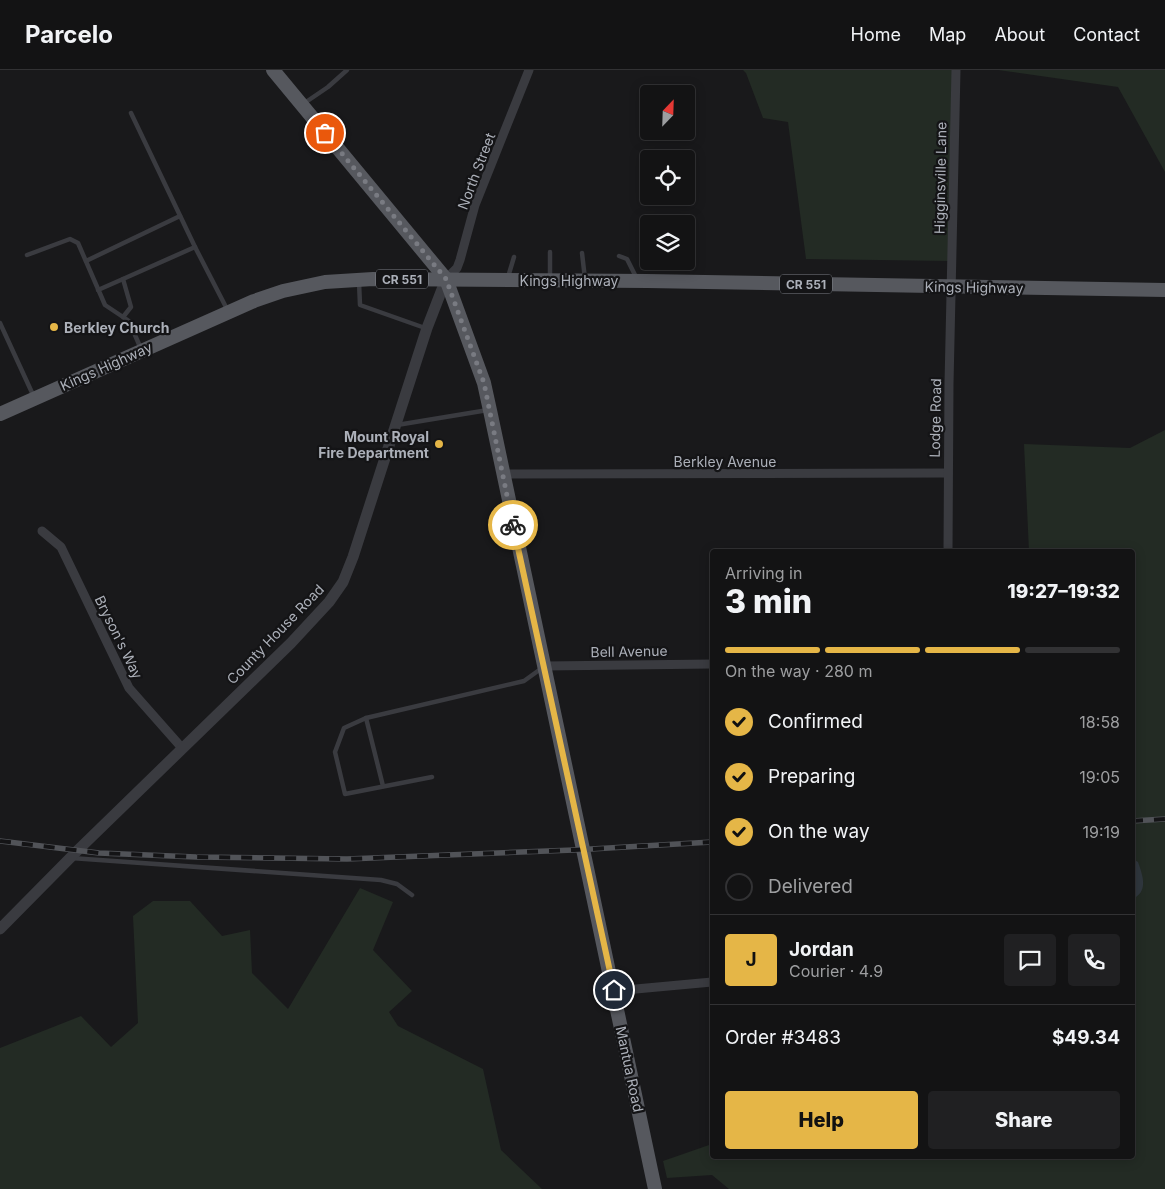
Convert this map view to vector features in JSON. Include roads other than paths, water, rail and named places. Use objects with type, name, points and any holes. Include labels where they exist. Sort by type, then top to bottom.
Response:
[{"type":"main road","name":"Mantua Road","points":[[273,70],[446,279],[484,383],[655,1189]]},
{"type":"main road","name":"Kings Highway","points":[[0,414],[228,313],[283,291],[325,282],[446,279],[586,280],[1165,290]]},
{"type":"street","name":"North Street","points":[[446,279],[457,268],[475,205],[529,70]]},
{"type":"street","name":"Higginsville Lane","points":[[952,286],[956,70]]},
{"type":"street","name":"County House Road","points":[[0,929],[290,643],[334,595],[343,582],[353,557],[427,328],[446,279]]},
{"type":"street","name":"Lodge Road","points":[[948,549],[952,286]]},
{"type":"street","name":"Berkley Avenue","points":[[503,474],[948,473]]},
{"type":"street","name":"Bryson's Way","points":[[42,530],[61,547],[129,688],[182,748]]},
{"type":"street","name":"Bell Avenue","points":[[545,666],[710,664]]},
{"type":"street","points":[[614,990],[710,982]]},
{"type":"lane","points":[[302,104],[328,87],[347,70]]},
{"type":"lane","points":[[131,113],[228,313]]},
{"type":"lane","points":[[86,261],[180,216]]},
{"type":"lane","points":[[27,255],[70,239],[78,243],[105,305],[129,321],[142,351]]},
{"type":"lane","points":[[98,290],[195,247]]},
{"type":"lane","points":[[550,252],[550,280]]},
{"type":"lane","points":[[582,253],[586,280]]},
{"type":"lane","points":[[619,256],[627,259],[638,281]]},
{"type":"lane","points":[[508,280],[514,257]]},
{"type":"lane","points":[[123,279],[131,307],[123,317]]},
{"type":"lane","points":[[358,280],[360,305],[427,328]]},
{"type":"lane","points":[[0,322],[35,398]]},
{"type":"lane","points":[[396,425],[490,409]]},
{"type":"lane","points":[[432,777],[345,794],[335,752],[344,728],[366,718],[524,681],[545,666]]},
{"type":"lane","points":[[366,718],[383,786]]},
{"type":"lane","points":[[70,858],[381,880],[397,884],[412,895]]},
{"type":"railway","points":[[1135,821],[1165,819]]},
{"type":"railway","points":[[0,841],[99,853],[196,857],[347,859],[574,850],[710,842]]},
{"type":"place","name":"Berkley Church","points":[[54,327]]},
{"type":"place","name":"Mount Royal Fire Department","points":[[439,444]]}]
